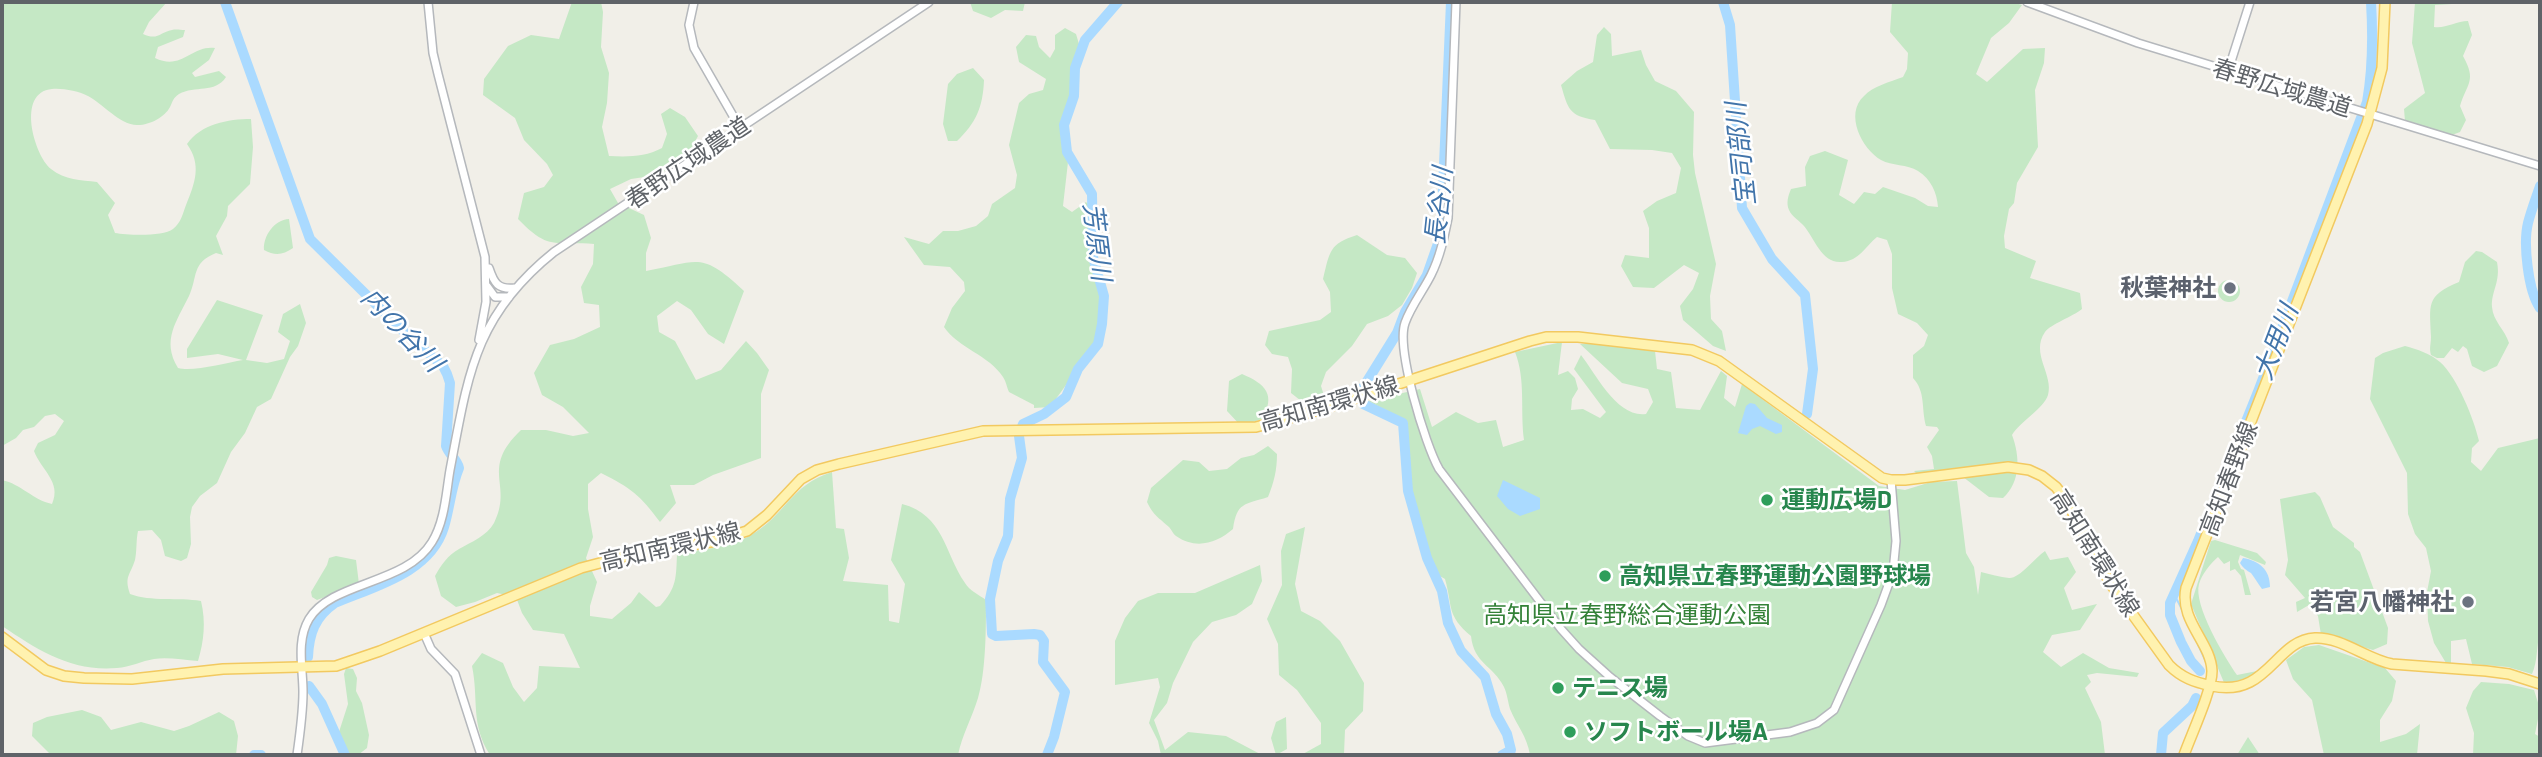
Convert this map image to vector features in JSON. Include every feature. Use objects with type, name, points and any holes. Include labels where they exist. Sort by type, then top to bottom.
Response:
[{"type":"main road","name":"高知春野線","points":[[2184,755],[2209,685],[2212,668],[2185,606],[2186,588],[2370,115],[2382,68],[2385,2]]},
{"type":"main road","name":"高知南環状線","points":[[2,637],[47,670],[64,676],[132,679],[223,670],[322,668],[353,662],[603,560],[711,542],[747,531],[801,479],[817,470],[839,464],[983,431],[1256,427],[1319,410],[1546,337],[1577,337],[1692,349],[1719,361],[1867,468],[1891,481],[2008,467],[2029,470],[2042,476],[2056,487],[2066,500],[2099,565],[2169,665],[2187,679],[2232,688],[2246,685],[2258,679],[2291,649],[2313,638],[2326,639],[2379,662],[2486,671],[2517,676],[2540,684]]},
{"type":"street","name":"春野広域農道","points":[[297,755],[302,709],[302,641],[310,618],[320,607],[406,567],[426,551],[434,540],[486,302],[485,257],[438,74],[428,2]]},
{"type":"street","points":[[694,2],[689,25],[694,48],[740,128]]},
{"type":"street","name":"春野広域農道","points":[[475,353],[515,288],[554,252],[929,2]]},
{"type":"street","points":[[1456,2],[1448,218],[1440,255],[1403,329],[1403,349],[1429,448],[1439,469],[1561,629],[1610,677],[1678,729],[1705,743],[1790,732],[1818,723],[1834,710],[1893,572],[1896,528],[1891,481]]},
{"type":"street","name":"春野広域農道","points":[[2027,2],[2138,43],[2540,166]]},
{"type":"street","points":[[2228,71],[2250,2]]},
{"type":"street","points":[[485,257],[495,285],[507,289],[515,288]]},
{"type":"street","points":[[487,286],[495,297],[509,297]]},
{"type":"street","points":[[424,633],[431,649],[454,674],[481,755]]},
{"type":"green space","points":[[2,2],[167,2],[149,22],[143,34],[156,36],[172,30],[185,30],[183,37],[158,47],[155,58],[172,62],[199,50],[215,48],[209,60],[192,73],[195,77],[219,71],[226,77],[216,86],[179,94],[165,114],[147,124],[125,122],[88,96],[70,90],[52,89],[41,93],[34,101],[31,112],[34,138],[45,162],[62,175],[97,182],[115,203],[108,215],[115,233],[153,234],[173,229],[181,218],[196,174],[192,152],[187,144],[207,127],[233,120],[251,119],[253,147],[250,184],[228,206],[227,216],[216,236],[223,255],[216,253],[208,257],[196,271],[192,289],[173,331],[173,358],[178,368],[184,369],[243,360],[218,354],[187,358],[187,349],[217,300],[263,315],[246,360],[267,363],[284,359],[290,341],[278,332],[283,314],[300,304],[306,323],[298,346],[290,357],[271,399],[257,407],[217,483],[200,496],[192,507],[191,544],[187,558],[181,561],[165,556],[161,540],[152,530],[138,531],[135,560],[128,580],[130,594],[156,599],[201,601],[204,631],[198,661],[159,658],[117,668],[85,666],[56,658],[2,626],[2,480],[52,504],[53,483],[34,451],[38,443],[55,435],[64,421],[55,414],[45,416],[34,427],[23,430],[16,438],[2,446]]},
{"type":"green space","points":[[572,2],[601,2],[601,47],[609,73],[602,127],[609,156],[636,156],[662,148],[667,134],[661,114],[670,108],[685,117],[698,136],[687,157],[658,175],[631,179],[610,189],[618,203],[644,215],[651,238],[646,253],[646,271],[699,262],[718,270],[744,291],[724,344],[708,334],[691,310],[677,301],[657,316],[659,332],[675,341],[696,380],[721,370],[746,341],[769,370],[761,394],[761,458],[713,475],[694,485],[670,485],[676,503],[660,522],[634,493],[611,478],[601,473],[588,484],[588,509],[593,537],[586,558],[597,582],[590,616],[612,619],[631,603],[639,592],[656,607],[660,606],[670,594],[674,582],[677,554],[724,545],[751,535],[772,519],[806,485],[832,472],[836,528],[844,529],[849,558],[843,581],[888,585],[889,621],[899,623],[905,584],[891,560],[902,504],[916,509],[935,526],[965,583],[986,600],[981,687],[958,755],[490,755],[477,722],[472,666],[482,653],[503,663],[513,687],[524,702],[537,688],[539,666],[580,668],[564,634],[533,630],[516,597],[497,593],[456,607],[441,596],[435,576],[451,554],[483,535],[494,523],[501,498],[499,467],[502,456],[521,430],[546,430],[573,436],[589,433],[563,407],[542,395],[534,373],[550,345],[574,339],[600,327],[599,305],[584,303],[581,287],[593,264],[594,244],[545,240],[518,219],[524,193],[544,187],[553,175],[547,164],[524,140],[515,118],[483,95],[484,79],[508,46],[531,35],[559,39]]},
{"type":"green space","points":[[970,2],[1025,2],[1023,11],[1005,10],[991,18],[973,11]]},
{"type":"green space","points":[[1892,2],[2012,2],[2022,5],[2009,23],[1991,38],[1976,74],[1987,82],[2023,49],[2045,48],[2044,63],[2035,90],[2038,147],[2017,183],[2004,236],[2005,248],[2036,261],[2030,278],[2080,293],[2082,309],[2048,329],[2041,340],[2048,395],[2042,405],[2012,435],[2017,451],[2016,477],[2003,498],[1989,497],[1954,470],[1919,476],[1914,471],[1934,469],[1927,447],[1939,430],[1937,427],[1926,426],[1922,395],[1913,378],[1913,355],[1924,346],[1928,335],[1917,323],[1898,314],[1892,288],[1892,254],[1887,240],[1877,237],[1853,259],[1835,262],[1824,255],[1788,207],[1791,189],[1806,186],[1805,167],[1810,156],[1825,151],[1848,160],[1839,195],[1854,204],[1864,192],[1875,194],[1883,187],[1915,198],[1928,206],[1938,207],[1935,192],[1923,174],[1881,160],[1868,148],[1858,131],[1858,103],[1877,87],[1903,77],[1907,69],[1908,53],[1890,32]]},
{"type":"green space","points":[[2415,2],[2454,2],[2435,5],[2434,27],[2468,21],[2472,35],[2463,56],[2470,77],[2460,106],[2466,120],[2460,132],[2452,135],[2405,121],[2404,109],[2425,93],[2412,43]]},
{"type":"green space","points":[[1604,27],[1611,34],[1612,56],[1641,50],[1655,81],[1676,91],[1694,112],[1695,173],[1716,264],[1710,296],[1711,319],[1722,331],[1726,351],[1713,346],[1683,320],[1680,306],[1693,289],[1699,273],[1684,265],[1654,288],[1633,287],[1621,266],[1625,255],[1649,258],[1649,228],[1643,211],[1676,193],[1681,168],[1672,153],[1610,149],[1595,120],[1580,116],[1568,106],[1561,85],[1593,62],[1597,35]]},
{"type":"green space","points":[[1065,28],[1076,34],[1079,44],[1074,60],[1072,93],[1062,130],[1062,150],[1068,162],[1063,206],[1072,212],[1086,202],[1091,208],[1096,265],[1103,279],[1106,310],[1093,348],[1050,407],[1034,408],[1034,405],[1009,392],[997,369],[957,341],[944,327],[952,308],[965,291],[964,282],[950,267],[924,265],[904,237],[929,244],[943,231],[958,231],[976,226],[988,216],[992,204],[1015,188],[1017,175],[1009,145],[1019,103],[1029,94],[1043,90],[1046,79],[1019,62],[1016,47],[1026,35],[1036,36],[1039,47],[1050,58],[1055,49],[1055,35]]},
{"type":"green space","points":[[973,68],[984,80],[980,106],[974,121],[964,134],[957,141],[948,141],[943,124],[948,84],[957,74]]},
{"type":"green space","points":[[289,219],[293,248],[279,254],[264,250],[265,239],[270,230],[279,222]]},
{"type":"green space","points":[[1357,235],[1387,255],[1405,258],[1417,273],[1402,305],[1388,316],[1367,324],[1352,346],[1326,372],[1321,386],[1326,402],[1310,408],[1291,393],[1292,369],[1288,357],[1272,354],[1265,345],[1269,331],[1320,320],[1331,312],[1330,292],[1323,279],[1329,255],[1336,245]]},
{"type":"green space","points":[[2476,251],[2497,262],[2498,275],[2492,307],[2509,343],[2497,366],[2484,372],[2472,366],[2467,349],[2463,346],[2458,352],[2452,348],[2444,358],[2431,355],[2430,350],[2432,303],[2440,292],[2459,282],[2465,262]]},
{"type":"green space","points":[[2229,280],[2239,287],[2240,291],[2233,301],[2229,302],[2219,295],[2218,291],[2225,281]]},
{"type":"green space","name":"高知県立春野総合運動公園","points":[[1562,342],[1558,375],[1568,371],[1575,378],[1578,389],[1572,399],[1571,410],[1583,409],[1600,418],[1606,412],[1574,369],[1581,355],[1608,393],[1626,409],[1646,414],[1653,402],[1648,389],[1622,383],[1580,344],[1602,343],[1655,351],[1657,369],[1671,372],[1676,408],[1700,410],[1721,371],[1727,376],[1724,398],[1735,407],[1742,384],[1879,486],[1905,490],[1931,482],[1957,481],[1966,553],[1974,567],[1978,595],[1981,572],[2013,577],[2045,551],[2050,560],[2068,557],[2076,572],[2064,588],[2072,610],[2097,604],[2080,630],[2052,635],[2043,652],[2061,667],[2083,653],[2109,668],[2139,673],[2137,677],[2097,673],[2087,675],[2091,682],[2085,688],[2101,722],[2105,755],[1530,755],[1510,709],[1504,687],[1480,659],[1471,636],[1454,616],[1445,579],[1433,572],[1411,490],[1405,420],[1368,401],[1420,389],[1432,427],[1456,412],[1478,423],[1496,420],[1503,447],[1524,440],[1522,384],[1515,352]]},
{"type":"green space","points":[[2405,346],[2436,359],[2453,378],[2477,432],[2479,441],[2472,448],[2471,462],[2481,471],[2498,448],[2540,438],[2540,633],[2532,674],[2508,667],[2472,664],[2466,639],[2451,641],[2451,663],[2446,663],[2434,643],[2428,621],[2427,592],[2431,571],[2426,548],[2415,534],[2408,514],[2407,473],[2370,399],[2375,358]]},
{"type":"green space","points":[[1242,374],[1263,386],[1268,403],[1262,419],[1241,426],[1227,411],[1229,381]]},
{"type":"green space","points":[[1268,446],[1277,454],[1275,476],[1268,497],[1243,506],[1237,514],[1233,529],[1220,538],[1199,544],[1184,540],[1156,516],[1147,502],[1151,488],[1183,460],[1199,462],[1209,471],[1227,469],[1241,458],[1254,455]]},
{"type":"green space","points":[[2315,492],[2320,497],[2333,527],[2354,543],[2354,547],[2360,552],[2388,628],[2387,644],[2373,650],[2321,635],[2318,616],[2309,605],[2297,612],[2296,602],[2305,598],[2285,575],[2288,560],[2280,499]]},
{"type":"green space","points":[[1305,527],[1295,584],[1301,611],[1320,621],[1340,641],[1364,683],[1363,711],[1345,730],[1344,754],[1347,755],[1301,755],[1321,744],[1321,723],[1297,690],[1279,675],[1278,644],[1267,619],[1282,585],[1281,551],[1286,534]]},
{"type":"green space","points":[[2211,541],[2257,553],[2266,562],[2265,565],[2240,555],[2238,562],[2244,570],[2251,595],[2245,595],[2241,576],[2235,569],[2230,571],[2230,561],[2224,564],[2218,557],[2199,584],[2198,593],[2205,618],[2237,675],[2257,671],[2291,642],[2293,645],[2255,678],[2225,685],[2191,604]]},
{"type":"green space","points":[[336,556],[356,560],[359,584],[317,600],[312,597],[311,592],[329,558]]},
{"type":"green space","points":[[1260,565],[1262,581],[1252,604],[1236,615],[1212,622],[1193,642],[1173,683],[1167,703],[1154,720],[1165,750],[1188,732],[1226,736],[1262,755],[1161,755],[1158,741],[1149,723],[1160,687],[1158,678],[1115,685],[1115,641],[1125,618],[1138,601],[1158,593],[1195,593]]},
{"type":"green space","points":[[2319,645],[2385,668],[2396,681],[2392,701],[2380,720],[2380,742],[2406,734],[2420,724],[2417,755],[2324,755],[2312,700],[2293,679],[2286,660],[2304,647]]},
{"type":"green space","points":[[346,668],[353,669],[357,678],[356,691],[362,703],[369,735],[367,748],[358,755],[346,755],[338,735],[348,704],[344,674]]},
{"type":"green space","points":[[2481,682],[2509,684],[2534,690],[2540,709],[2535,734],[2540,737],[2540,755],[2473,755],[2474,733],[2466,708],[2473,691]]},
{"type":"green space","points":[[82,710],[101,717],[111,730],[141,722],[174,731],[219,712],[234,721],[238,736],[236,755],[51,755],[32,736],[33,723],[47,717]]},
{"type":"green space","points":[[1286,717],[1287,749],[1276,755],[1271,738],[1276,722]]},
{"type":"green space","points":[[2248,737],[2260,755],[2237,755]]},
{"type":"water","points":[[1755,404],[1767,418],[1782,425],[1782,432],[1776,434],[1760,426],[1747,435],[1738,433],[1746,406]]},
{"type":"water","points":[[1503,480],[1540,498],[1540,509],[1520,516],[1508,509],[1497,496]]},
{"type":"water","points":[[2243,558],[2254,561],[2266,571],[2270,587],[2262,589],[2240,563]]},
{"type":"waterway","name":"内の谷川","points":[[225,2],[310,239],[404,332],[443,366],[450,383],[446,446],[459,468],[444,527],[437,543],[427,556],[399,576],[328,608],[314,626],[308,657]]},
{"type":"waterway","name":"芳原川","points":[[1021,429],[1023,424],[1044,414],[1066,397],[1078,369],[1098,344],[1104,296],[1093,257],[1092,194],[1067,152],[1064,125],[1074,96],[1075,68],[1085,40],[1118,2]]},
{"type":"waterway","name":"長谷川","points":[[1361,391],[1397,333],[1405,312],[1427,275],[1441,235],[1451,2]]},
{"type":"waterway","name":"宝司部川","points":[[1723,2],[1730,25],[1742,208],[1772,259],[1805,295],[1813,369],[1807,414]]},
{"type":"waterway","name":"大用川","points":[[2200,671],[2181,642],[2170,615],[2170,603],[2259,389],[2367,102],[2372,52],[2371,2]]},
{"type":"waterway","points":[[2540,186],[2528,223],[2526,242],[2532,290],[2540,308]]},
{"type":"waterway","name":"長谷川","points":[[1363,404],[1403,423],[1408,491],[1427,558],[1442,591],[1448,623],[1461,651],[1485,677],[1496,714],[1507,734],[1511,750],[1502,755]]},
{"type":"waterway","name":"芳原川","points":[[1019,436],[1022,458],[1010,499],[1008,536],[998,561],[990,599],[992,634],[1034,634],[1040,635],[1044,641],[1043,662],[1065,692],[1047,755]]},
{"type":"waterway","points":[[2174,595],[2206,662]]},
{"type":"waterway","name":"内の谷川","points":[[309,686],[322,704],[345,755]]},
{"type":"waterway","name":"大用川","points":[[2161,755],[2163,733],[2192,706],[2196,698]]},
{"type":"waterway","name":"内の谷川","points":[[254,755],[261,755]]},
{"type":"place","name":"秋葉神社","points":[[2230,288]]},
{"type":"place","name":"運動広場D","points":[[1767,500]]},
{"type":"place","name":"高知県立春野運動公園野球場","points":[[1605,576]]},
{"type":"place","name":"若宮八幡神社","points":[[2468,602]]},
{"type":"place","name":"テニス場","points":[[1558,688]]},
{"type":"place","name":"ソフトボール場A","points":[[1570,732]]}]
